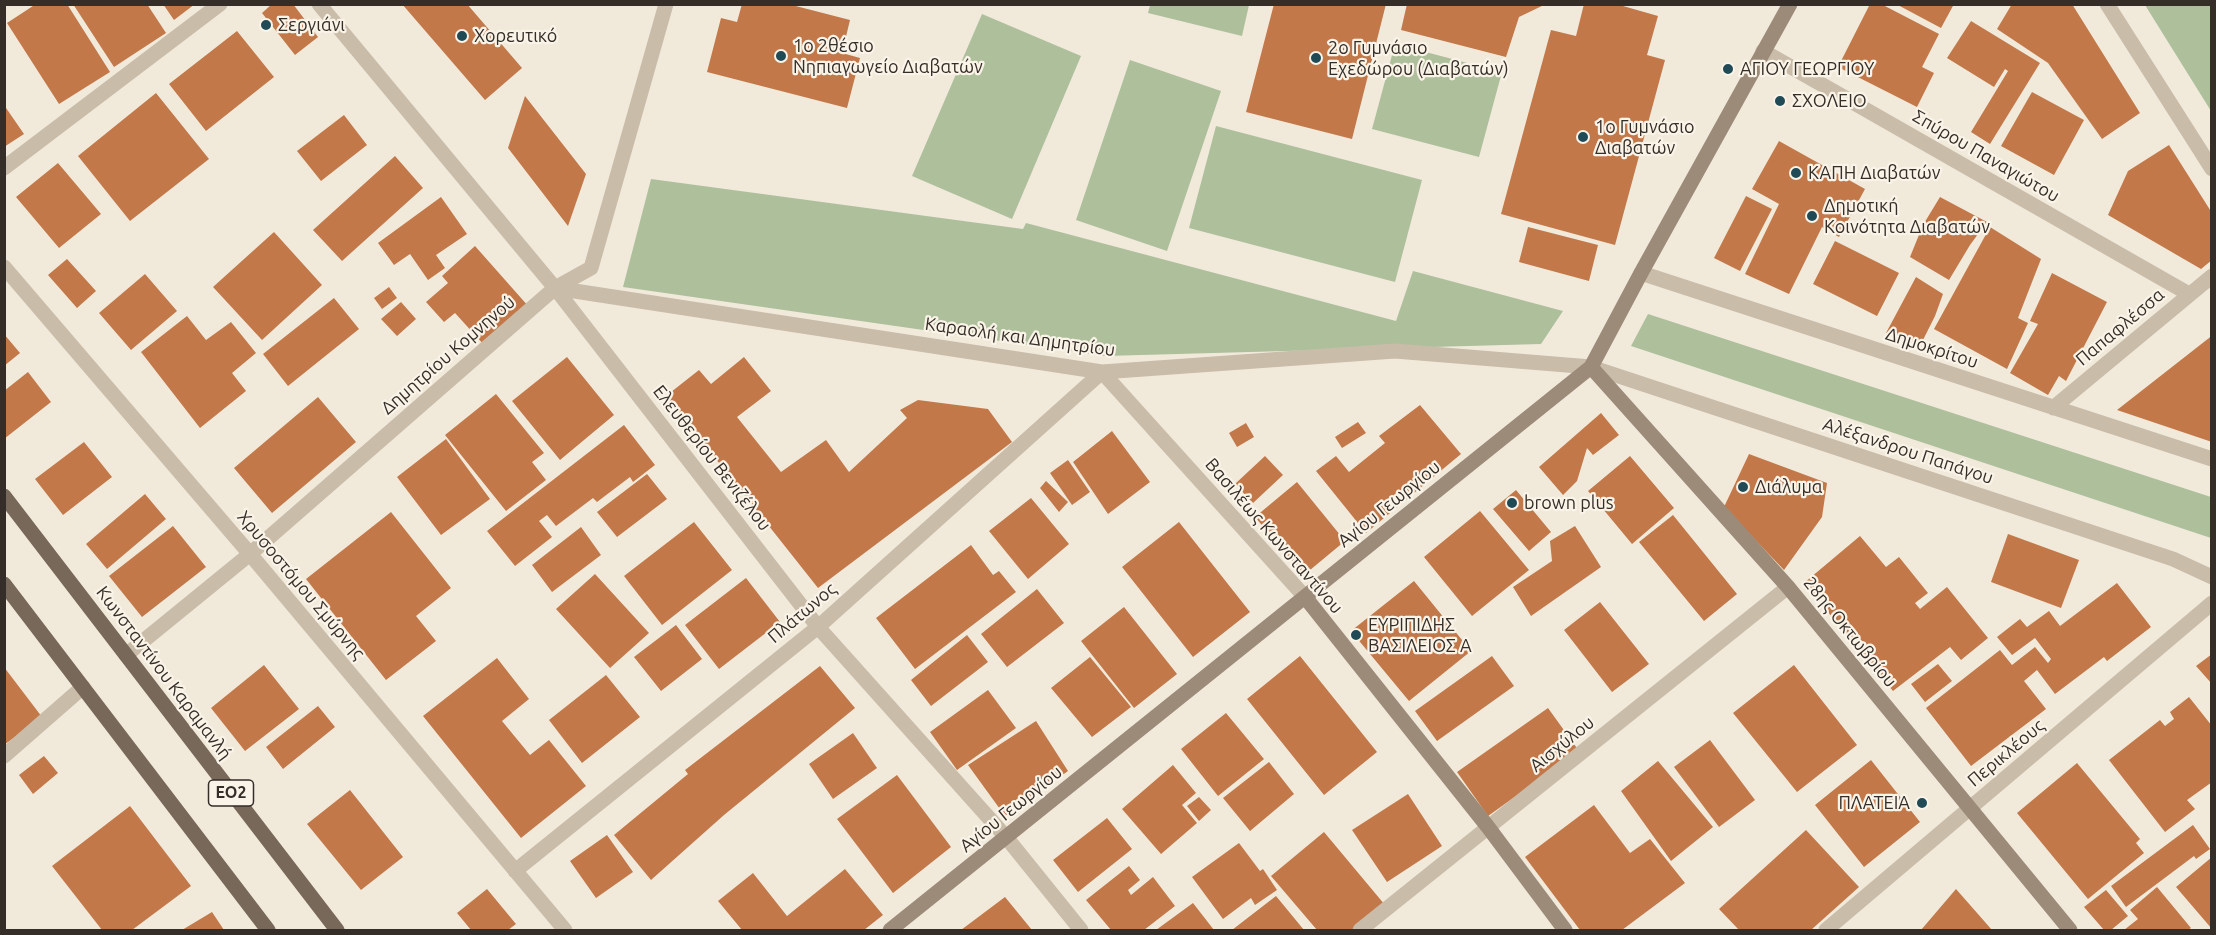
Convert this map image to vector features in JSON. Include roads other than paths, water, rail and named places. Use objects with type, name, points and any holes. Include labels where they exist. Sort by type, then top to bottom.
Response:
[{"type":"main road","name":"Κωνσταντίνου Καραμανλή","points":[[4,496],[337,930]]},
{"type":"main road","points":[[4,584],[268,930]]},
{"type":"street","points":[[4,168],[220,4]]},
{"type":"street","name":"Ελευθερίου Βενιζέλου","points":[[319,4],[555,288],[818,627],[1006,837],[1081,930]]},
{"type":"street","name":"Δημητρίου Κομνηνού","points":[[126,655],[250,554],[555,288],[591,268],[666,4]]},
{"type":"street","name":"Αγίου Γεωργίου","points":[[890,930],[1591,367],[1790,4]]},
{"type":"street","points":[[2107,4],[2211,169]]},
{"type":"street","name":"Σπύρου Παναγιώτου","points":[[1763,51],[2189,294]]},
{"type":"street","name":"Χρυσοστόμου Σμύρνης","points":[[4,267],[250,554],[565,930]]},
{"type":"street","name":"Δημοκρίτου","points":[[1641,273],[2211,459]]},
{"type":"street","name":"Παπαφλέσσα","points":[[2054,408],[2211,276]]},
{"type":"street","name":"Καραολή και Δημητρίου","points":[[555,288],[1102,372],[1395,351],[1591,367]]},
{"type":"street","name":"Αλέξανδρου Παπάγου","points":[[1591,367],[2173,559],[2211,577]]},
{"type":"street","name":"28ης Οκτωβρίου","points":[[1591,367],[1788,587],[2070,930]]},
{"type":"street","name":"Βασιλέως Κωνσταντίνου","points":[[1102,372],[1305,597],[1488,827],[1565,930]]},
{"type":"street","name":"Πλάτωνος","points":[[515,871],[818,627],[1102,372]]},
{"type":"street","name":"Αισχύλου","points":[[1360,930],[1788,587]]},
{"type":"street","name":"Περικλέους","points":[[1826,930],[2211,603]]},
{"type":"street","points":[[4,756],[82,687]]},
{"type":"place","name":"Σεργιάνι","points":[[266,25]]},
{"type":"place","name":"Χορευτικό","points":[[462,36]]},
{"type":"place","name":"1ο 2θέσιο Νηπιαγωγείο Διαβατών","points":[[781,56]]},
{"type":"place","name":"2ο Γυμνάσιο Εχεδώρου (Διαβατών)","points":[[1316,58]]},
{"type":"place","name":"ΑΓΙΟΥ ΓΕΩΡΓΙΟΥ","points":[[1728,69]]},
{"type":"place","name":"ΣΧΟΛΕΙΟ","points":[[1780,101]]},
{"type":"place","name":"1ο Γυμνάσιο Διαβατών","points":[[1583,137]]},
{"type":"place","name":"ΚΑΠΗ Διαβατών","points":[[1796,173]]},
{"type":"place","name":"Δημοτική Κοινότητα Διαβατών","points":[[1812,216]]},
{"type":"place","name":"Διάλυμα","points":[[1743,487]]},
{"type":"place","name":"brown plus","points":[[1512,503]]},
{"type":"place","name":"ΕΥΡΙΠΙΔΗΣ ΒΑΣΙΛΕΙΟΣ Α","points":[[1356,635]]},
{"type":"place","name":"ΠΛΑΤΕΙΑ","points":[[1922,803]]}]
